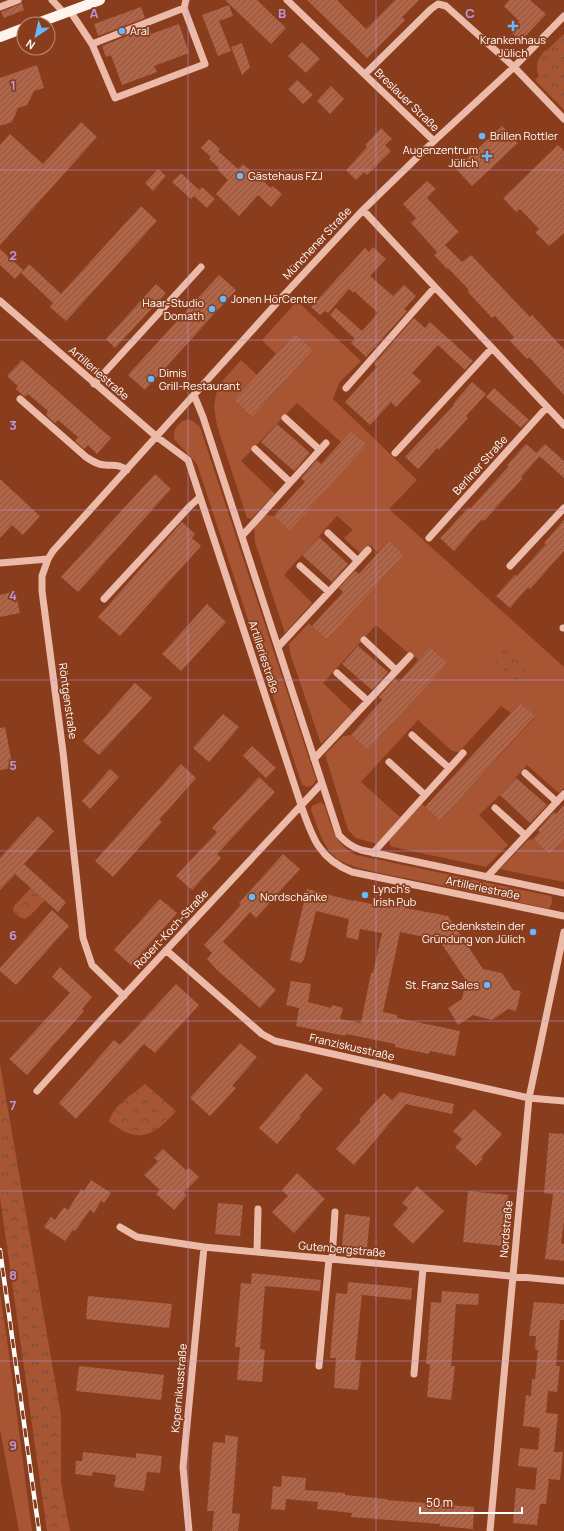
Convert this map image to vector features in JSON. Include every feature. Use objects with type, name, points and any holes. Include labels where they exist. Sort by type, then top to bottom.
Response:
[{"type":"main road","points":[[56,16],[100,0]]},
{"type":"main road","points":[[0,37],[16,31]]},
{"type":"street","points":[[0,7],[18,0]]},
{"type":"street","points":[[52,0],[67,12],[92,44],[115,98],[205,64],[184,8],[186,0]]},
{"type":"street","name":"Breslauer Straße","points":[[287,0],[434,141]]},
{"type":"street","name":"Breslauer Straße","points":[[365,74],[431,9],[438,4],[446,6],[514,67]]},
{"type":"street","points":[[92,44],[184,8]]},
{"type":"street","name":"Münchener Straße","points":[[157,437],[286,292],[363,210],[434,141],[514,67],[564,16]]},
{"type":"street","points":[[514,67],[564,119]]},
{"type":"street","points":[[363,210],[564,425]]},
{"type":"street","points":[[94,384],[201,267]]},
{"type":"street","points":[[346,388],[435,287]]},
{"type":"street","name":"Artilleriestraße","points":[[0,301],[94,384],[157,437],[188,460],[311,835],[320,849],[330,860],[340,868],[352,872],[564,916]]},
{"type":"street","points":[[395,453],[492,348]]},
{"type":"street","name":"Artilleriestraße","points":[[194,396],[203,418],[322,783],[340,835],[345,842],[353,847],[373,853],[564,893]]},
{"type":"street","points":[[20,399],[86,457],[97,464],[104,466],[121,466],[127,470]]},
{"type":"street","name":"Berliner Straße","points":[[429,538],[547,407]]},
{"type":"street","points":[[285,418],[320,450]]},
{"type":"street","name":"Röntgenstraße","points":[[124,996],[92,965],[83,938],[63,752],[42,591],[42,576],[48,559],[64,539],[157,437]]},
{"type":"street","points":[[242,536],[326,443]]},
{"type":"street","points":[[255,449],[290,482]]},
{"type":"street","points":[[104,599],[200,497]]},
{"type":"street","points":[[510,566],[564,508]]},
{"type":"street","points":[[328,533],[358,560]]},
{"type":"street","points":[[278,647],[368,550]]},
{"type":"street","points":[[0,563],[48,559]]},
{"type":"street","points":[[300,566],[329,592]]},
{"type":"street","points":[[364,640],[396,670]]},
{"type":"street","points":[[314,759],[410,656]]},
{"type":"street","points":[[337,673],[368,701]]},
{"type":"street","points":[[412,735],[449,768]]},
{"type":"street","points":[[373,853],[463,753]]},
{"type":"street","points":[[389,762],[425,795]]},
{"type":"street","points":[[525,773],[557,802]]},
{"type":"street","name":"Robert-Koch-Straße","points":[[37,1091],[322,783]]},
{"type":"street","points":[[486,877],[564,794]]},
{"type":"street","points":[[495,808],[525,836]]},
{"type":"street","name":"Nordstraße","points":[[490,1531],[529,1098],[564,932]]},
{"type":"street","name":"Franziskusstraße","points":[[166,950],[262,1034],[275,1041],[529,1098],[564,1101]]},
{"type":"street","points":[[257,1252],[258,1210]]},
{"type":"street","points":[[319,1366],[336,1212]]},
{"type":"street","name":"Gutenbergstraße","points":[[120,1227],[137,1237],[204,1247],[564,1281]]},
{"type":"street","name":"Kopernikusstraße","points":[[189,1531],[183,1467],[204,1247]]},
{"type":"street","points":[[414,1374],[423,1268]]},
{"type":"green space","points":[[564,34],[564,110],[535,80],[539,76],[537,65],[540,57],[545,50],[546,51]]},
{"type":"green space","points":[[297,301],[361,361],[339,383],[333,399],[417,480],[389,509],[564,667],[564,788],[559,793],[527,765],[500,795],[479,815],[508,845],[486,867],[393,847],[390,845],[389,839],[422,804],[440,821],[535,717],[520,703],[511,713],[501,706],[459,752],[452,751],[418,720],[361,782],[400,817],[377,844],[356,838],[348,830],[325,754],[343,736],[351,735],[368,750],[448,663],[430,647],[419,660],[407,652],[376,625],[323,683],[353,712],[321,744],[290,653],[289,644],[309,623],[327,640],[404,555],[389,541],[378,552],[370,545],[361,554],[344,538],[353,530],[337,516],[284,575],[312,603],[285,633],[255,542],[254,527],[265,515],[274,516],[367,444],[351,431],[341,442],[297,403],[241,461],[275,494],[251,519],[247,518],[217,426],[214,407],[216,394],[224,379],[241,360],[257,375],[234,400],[252,417],[313,350],[295,333],[276,354],[262,340]]},
{"type":"green space","points":[[187,419],[193,421],[200,427],[316,780],[313,785],[308,787],[302,785],[197,464],[174,439],[174,432],[177,427],[181,422]]},
{"type":"green space","points":[[509,642],[526,662],[525,671],[516,681],[497,665],[493,655]]},
{"type":"green space","points":[[321,802],[325,806],[335,834],[343,846],[356,855],[551,896],[551,906],[549,909],[380,873],[342,862],[327,848],[311,810],[312,806]]},
{"type":"green space","points":[[533,839],[550,855],[564,839],[564,882],[500,869],[528,840]]},
{"type":"green space","points":[[31,888],[45,900],[31,915],[24,919],[13,911],[14,906]]},
{"type":"green space","points":[[0,1064],[61,1415],[61,1483],[70,1531],[47,1531],[0,1197]]},
{"type":"green space","points":[[145,1084],[176,1111],[172,1116],[162,1126],[144,1135],[128,1133],[109,1122],[114,1110]]},
{"type":"green space","points":[[0,1293],[8,1347],[0,1333]]},
{"type":"green space","points":[[0,1333],[8,1347],[32,1531],[19,1531],[0,1429]]},
{"type":"building","points":[[225,0],[257,0],[286,28],[271,44]]},
{"type":"building","points":[[307,0],[337,0],[366,29],[395,0],[419,0],[402,17],[405,20],[367,58]]},
{"type":"building","points":[[509,0],[530,0],[546,14],[521,41],[510,31],[519,21],[504,6]]},
{"type":"building","points":[[22,3],[24,10],[4,18],[1,12]]},
{"type":"building","points":[[229,5],[233,16],[219,21],[231,51],[218,56],[202,15]]},
{"type":"building","points":[[141,7],[145,18],[98,36],[94,24]]},
{"type":"building","points":[[179,24],[189,53],[154,66],[157,72],[122,85],[111,55],[106,57],[102,46],[149,27],[151,34]]},
{"type":"building","points":[[302,42],[320,59],[306,73],[288,56]]},
{"type":"building","points":[[242,43],[250,67],[242,75],[231,47]]},
{"type":"building","points":[[37,65],[44,88],[34,91],[27,105],[18,108],[12,122],[0,126],[0,78]]},
{"type":"building","points":[[297,80],[313,95],[303,104],[288,89]]},
{"type":"building","points":[[331,86],[344,99],[330,114],[317,101]]},
{"type":"building","points":[[81,122],[97,137],[0,245],[0,145],[10,134],[43,164]]},
{"type":"building","name":"Augenzentrum Jülich","points":[[502,126],[518,143],[472,186],[456,169]]},
{"type":"building","points":[[381,128],[392,139],[385,145],[391,151],[367,175],[364,172],[356,180],[346,170],[367,147],[365,145]]},
{"type":"building","name":"Gästehaus FZJ","points":[[209,139],[220,149],[218,151],[238,169],[243,164],[271,188],[273,186],[282,194],[271,207],[258,195],[239,216],[216,194],[228,180],[218,170],[219,168],[209,159],[211,157],[201,148]]},
{"type":"building","points":[[558,145],[564,151],[564,233],[549,246],[535,232],[539,229],[520,209],[516,212],[503,198]]},
{"type":"building","points":[[158,169],[166,176],[153,191],[145,183]]},
{"type":"building","points":[[181,173],[199,190],[202,187],[215,199],[207,208],[194,196],[191,199],[172,182]]},
{"type":"building","points":[[427,181],[436,189],[427,198],[459,232],[445,245],[462,262],[471,255],[530,317],[532,315],[564,349],[564,395],[529,357],[527,359],[510,341],[514,337],[495,316],[492,318],[468,292],[469,290],[434,255],[437,252],[411,223],[416,218],[403,204]]},
{"type":"building","points":[[141,206],[157,221],[66,321],[50,307],[53,303],[21,273],[29,264],[61,294]]},
{"type":"building","points":[[373,247],[386,259],[370,276],[393,296],[404,285],[416,296],[404,309],[407,311],[366,357],[351,343],[355,339],[330,315],[336,308],[362,331],[378,313],[354,291],[353,293],[349,289],[328,313],[325,311],[320,315],[311,307],[365,248],[369,252]]},
{"type":"building","points":[[0,249],[23,270],[15,279],[0,265]]},
{"type":"building","points":[[219,275],[236,290],[145,390],[128,375]]},
{"type":"building","points":[[156,284],[166,293],[115,348],[106,339]]},
{"type":"building","points":[[414,318],[425,328],[430,322],[473,361],[465,370],[438,345],[412,373],[421,381],[396,407],[391,402],[370,425],[345,402],[377,367],[374,364]]},
{"type":"building","points":[[295,333],[313,350],[252,417],[234,400]]},
{"type":"building","points":[[22,360],[111,438],[97,454],[88,445],[84,449],[75,441],[78,437],[58,420],[55,423],[46,415],[48,411],[28,394],[25,397],[16,389],[18,386],[7,376]]},
{"type":"building","points":[[472,382],[486,394],[466,416],[468,418],[439,450],[437,448],[418,469],[405,457],[454,405],[453,404]]},
{"type":"building","points":[[494,388],[529,420],[521,428],[486,397]]},
{"type":"building","points":[[277,424],[310,453],[294,471],[261,442]]},
{"type":"building","points":[[351,431],[367,444],[290,530],[274,516],[305,482],[301,478],[317,460],[321,464]]},
{"type":"building","points":[[526,444],[540,456],[521,477],[522,479],[484,521],[482,519],[454,551],[440,538],[469,507],[470,509],[509,466],[507,465]]},
{"type":"building","points":[[545,444],[564,461],[564,478],[536,453]]},
{"type":"building","points":[[155,474],[171,489],[78,592],[61,577]]},
{"type":"building","points":[[0,479],[40,516],[23,535],[12,525],[0,538]]},
{"type":"building","points":[[564,520],[564,551],[530,589],[528,587],[510,608],[496,596],[515,575],[517,576],[546,544],[544,543]]},
{"type":"building","points":[[182,522],[195,534],[192,538],[201,546],[120,636],[98,617]]},
{"type":"building","points":[[319,537],[348,564],[332,582],[302,555]]},
{"type":"building","points":[[389,541],[404,555],[327,640],[312,626],[343,592],[339,588],[355,571],[359,574]]},
{"type":"building","points":[[15,591],[20,613],[0,617],[0,595]]},
{"type":"building","points":[[207,604],[226,622],[181,671],[162,654]]},
{"type":"building","points":[[358,646],[388,672],[372,690],[342,664]]},
{"type":"building","points":[[430,647],[448,663],[368,750],[351,735],[382,700],[379,697],[395,679],[399,682]]},
{"type":"building","points":[[135,683],[152,698],[99,755],[83,741]]},
{"type":"building","points":[[520,703],[535,716],[440,821],[425,807]]},
{"type":"building","points":[[223,714],[239,727],[209,762],[193,748]]},
{"type":"building","points":[[5,727],[13,768],[0,770],[0,728]]},
{"type":"building","points":[[252,746],[276,768],[266,778],[243,756]]},
{"type":"building","points":[[181,764],[196,778],[159,820],[162,822],[113,877],[95,861]]},
{"type":"building","points":[[110,769],[119,777],[90,809],[82,801]]},
{"type":"building","points":[[259,777],[275,792],[217,854],[221,858],[192,890],[176,876],[217,832],[212,828]]},
{"type":"building","points":[[516,778],[547,805],[530,823],[500,795]]},
{"type":"building","points":[[564,805],[564,839],[550,855],[533,839],[540,832],[538,830],[554,812],[556,814]]},
{"type":"building","points":[[38,816],[54,831],[24,864],[66,902],[58,912],[15,874],[0,890],[0,858]]},
{"type":"building","points":[[283,854],[300,869],[256,918],[250,912],[223,942],[276,990],[260,1008],[216,969],[207,959],[212,953],[204,945],[233,914],[241,904],[239,903]]},
{"type":"building","points":[[307,889],[353,901],[385,907],[386,900],[405,904],[405,908],[448,916],[483,969],[502,973],[513,990],[521,991],[516,1011],[508,1009],[492,1020],[473,1015],[458,1025],[448,1008],[462,999],[466,980],[439,940],[400,932],[383,1012],[397,1015],[397,1018],[460,1031],[455,1056],[430,1051],[429,1054],[395,1047],[395,1044],[296,1026],[299,1008],[286,1005],[291,981],[311,984],[308,1002],[331,1008],[332,1005],[343,1008],[340,1019],[361,1023],[371,973],[373,973],[382,933],[360,929],[358,940],[346,937],[349,919],[316,911],[304,959],[301,963],[290,960]]},
{"type":"building","points":[[160,899],[177,913],[131,965],[114,950]]},
{"type":"building","points":[[52,910],[69,926],[16,985],[0,971],[0,968]]},
{"type":"building","points":[[60,967],[92,997],[82,1009],[84,1011],[27,1075],[9,1059],[70,993],[52,977]]},
{"type":"building","points":[[176,984],[199,1005],[155,1053],[144,1044],[76,1119],[59,1103],[114,1040],[120,1045]]},
{"type":"building","points":[[240,1043],[257,1057],[232,1086],[236,1088],[210,1116],[190,1098]]},
{"type":"building","points":[[306,1073],[323,1089],[277,1144],[259,1128]]},
{"type":"building","points":[[400,1092],[454,1104],[452,1114],[406,1104],[354,1165],[336,1149],[361,1121],[359,1120],[384,1093],[392,1100]]},
{"type":"building","points":[[474,1109],[502,1134],[481,1157],[483,1158],[476,1166],[455,1147],[462,1139],[453,1131]]},
{"type":"building","points":[[549,1133],[564,1134],[564,1221],[561,1243],[564,1244],[564,1261],[545,1259],[553,1194],[544,1193]]},
{"type":"building","points":[[163,1149],[186,1170],[189,1168],[199,1177],[184,1192],[187,1195],[174,1210],[156,1194],[160,1190],[144,1175],[158,1161],[154,1158]]},
{"type":"building","points":[[297,1173],[325,1199],[294,1233],[272,1212],[288,1196],[282,1190]]},
{"type":"building","points":[[91,1180],[111,1193],[104,1203],[101,1201],[94,1213],[90,1210],[75,1231],[73,1230],[65,1241],[44,1227],[51,1217],[55,1220],[64,1207],[68,1210],[81,1189],[84,1191]]},
{"type":"building","points":[[417,1186],[444,1211],[413,1244],[393,1225],[408,1208],[402,1203]]},
{"type":"building","points":[[468,1191],[508,1195],[503,1246],[463,1242]]},
{"type":"building","points":[[218,1203],[243,1205],[240,1236],[215,1234]]},
{"type":"building","points":[[345,1214],[370,1217],[367,1248],[342,1246]]},
{"type":"building","points":[[252,1273],[321,1280],[320,1291],[265,1286],[260,1349],[265,1350],[262,1382],[237,1380],[240,1347],[235,1347],[241,1283],[251,1284]]},
{"type":"building","points":[[348,1282],[412,1288],[411,1300],[362,1295],[355,1360],[361,1361],[358,1390],[334,1388],[336,1358],[330,1358],[336,1293],[347,1294]]},
{"type":"building","points":[[442,1291],[479,1294],[478,1305],[456,1304],[451,1366],[455,1366],[451,1400],[427,1397],[430,1364],[426,1364],[431,1302],[441,1303]]},
{"type":"building","points":[[88,1296],[172,1304],[169,1328],[86,1319]]},
{"type":"building","points":[[534,1302],[564,1304],[564,1320],[560,1320],[556,1366],[560,1366],[557,1392],[548,1391],[546,1413],[558,1414],[554,1452],[563,1452],[560,1480],[549,1479],[546,1504],[540,1504],[537,1525],[513,1523],[516,1488],[535,1490],[537,1468],[518,1466],[520,1448],[538,1450],[540,1428],[523,1426],[526,1395],[531,1396],[532,1379],[535,1379],[538,1350],[535,1349],[536,1336],[529,1336]]},
{"type":"building","points":[[79,1366],[164,1375],[161,1400],[76,1391]]},
{"type":"building","points":[[225,1435],[238,1437],[232,1513],[240,1514],[238,1531],[212,1531],[214,1511],[207,1511],[213,1442],[225,1443]]},
{"type":"building","points":[[83,1452],[136,1458],[136,1453],[162,1456],[160,1473],[147,1472],[144,1491],[114,1487],[116,1475],[93,1472],[92,1476],[75,1474],[76,1461],[82,1461]]},
{"type":"building","points":[[282,1476],[306,1478],[305,1490],[345,1493],[345,1495],[387,1500],[474,1507],[473,1529],[440,1526],[440,1524],[351,1517],[352,1513],[317,1509],[318,1502],[286,1499],[285,1510],[271,1509],[273,1486],[281,1487]]},
{"type":"railway","points":[[0,1250],[39,1531]]},
{"type":"place","name":"Krankenhaus Jülich","points":[[513,26]]},
{"type":"place","name":"Aral","points":[[122,31]]},
{"type":"place","name":"Brillen Rottler","points":[[482,136]]},
{"type":"place","name":"Augenzentrum Jülich","points":[[487,156]]},
{"type":"place","name":"Gästehaus FZJ","points":[[240,176]]},
{"type":"place","name":"Jonen HörCenter","points":[[223,299]]},
{"type":"place","name":"Haar-Studio Domath","points":[[212,309]]},
{"type":"place","name":"Dimis Grill-Restaurant","points":[[151,379]]},
{"type":"place","name":"Lynch's Irish Pub","points":[[365,895]]},
{"type":"place","name":"Nordschänke","points":[[252,897]]},
{"type":"place","name":"Gedenkstein der Gründung von Jülich","points":[[533,932]]},
{"type":"place","name":"St. Franz Sales","points":[[487,985]]}]
